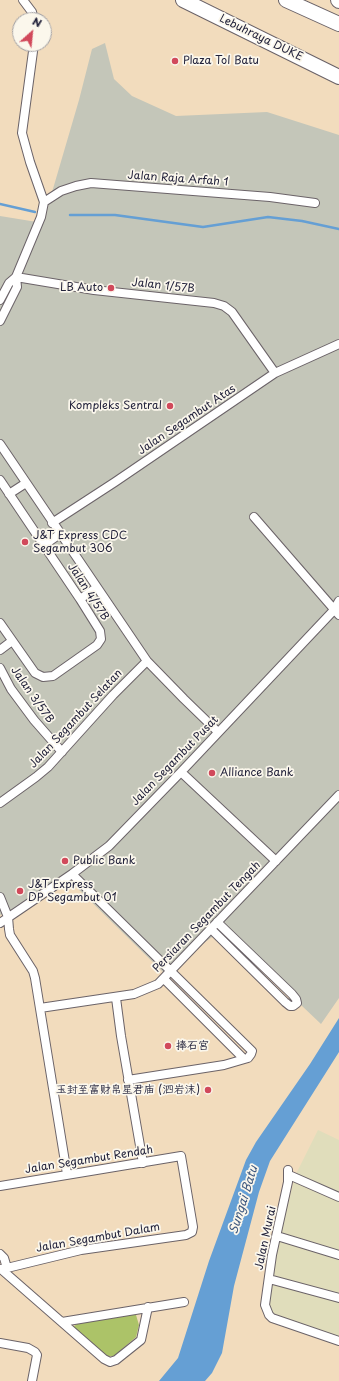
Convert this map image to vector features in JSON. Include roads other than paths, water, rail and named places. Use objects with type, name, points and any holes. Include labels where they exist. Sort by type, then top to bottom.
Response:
[{"type":"highway","name":"Lebuhraya DUKE","points":[[183,0],[339,76]]},
{"type":"highway","points":[[286,0],[339,24]]},
{"type":"street","points":[[23,0],[32,12]]},
{"type":"street","points":[[0,300],[9,284],[16,277],[41,217],[44,202],[22,133],[33,52]]},
{"type":"street","name":"Jalan Raja Arfah 1","points":[[44,202],[61,191],[91,183],[270,197],[315,203]]},
{"type":"street","points":[[0,321],[17,287],[16,277]]},
{"type":"street","name":"Jalan 1/57B","points":[[16,277],[94,290],[214,303],[224,306],[232,312],[275,373]]},
{"type":"street","name":"Jalan Segambut Atas","points":[[52,523],[275,373],[339,344]]},
{"type":"street","points":[[0,444],[96,588],[147,661],[184,700],[218,732]]},
{"type":"street","name":"Jalan 4/57B","points":[[0,480],[80,598],[100,631],[101,639],[97,645],[53,676],[43,678],[35,673],[0,623]]},
{"type":"street","points":[[10,494],[26,483]]},
{"type":"street","points":[[254,517],[336,612]]},
{"type":"street","points":[[44,545],[60,534]]},
{"type":"street","points":[[80,598],[96,588]]},
{"type":"street","name":"Jalan Segambut Pusat","points":[[0,922],[72,874],[109,846],[336,612],[339,601]]},
{"type":"street","points":[[0,650],[12,641]]},
{"type":"street","name":"Jalan Segambut Selatan","points":[[0,803],[36,777],[62,752],[108,700],[147,661]]},
{"type":"street","name":"Jalan 3/57B","points":[[0,668],[8,684],[34,720],[62,752]]},
{"type":"street","points":[[181,772],[276,861]]},
{"type":"street","name":"Persiaran Segambut Tengah","points":[[40,1008],[116,998],[134,994],[151,988],[164,979],[339,795]]},
{"type":"street","points":[[72,874],[252,1051],[248,1058],[224,1065],[128,1080]]},
{"type":"street","points":[[0,897],[8,917],[10,936],[33,971],[67,1174]]},
{"type":"street","points":[[211,929],[285,1002],[290,1006],[293,1006],[296,999],[292,994],[217,922]]},
{"type":"street","points":[[164,979],[244,1059]]},
{"type":"street","points":[[116,998],[128,1080],[143,1163]]},
{"type":"street","name":"Jalan Segambut Rendah","points":[[0,1186],[182,1156],[189,1195],[193,1227],[192,1232]]},
{"type":"street","name":"Jalan Murai","points":[[339,1197],[288,1172],[286,1193],[269,1279],[266,1305],[269,1315],[272,1318],[339,1340]]},
{"type":"street","name":"Jalan Segambut Dalam","points":[[3,1269],[81,1250],[192,1232]]},
{"type":"street","points":[[277,1236],[339,1255]]},
{"type":"street","points":[[0,1254],[4,1258],[3,1269],[104,1359],[110,1362],[116,1360],[140,1340],[148,1307]]},
{"type":"street","points":[[269,1279],[339,1298]]},
{"type":"street","points":[[62,1322],[184,1302]]},
{"type":"street","points":[[0,1343],[33,1350],[37,1355],[32,1381]]},
{"type":"water","name":"Sungai Batu","points":[[339,1018],[339,1052],[270,1161],[259,1192],[234,1286],[222,1353],[212,1373],[205,1381],[159,1381],[178,1358],[209,1261],[246,1160],[256,1142],[310,1064]]},
{"type":"waterway","points":[[0,204],[35,212]]},
{"type":"waterway","points":[[70,215],[115,215],[203,227],[268,217],[302,221],[339,229]]},
{"type":"place","name":"Plaza Tol Batu","points":[[175,61]]},
{"type":"place","name":"LB Auto","points":[[111,288]]},
{"type":"place","name":"Kompleks Sentral","points":[[170,406]]},
{"type":"place","name":"J&T Express CDC Segambut 306","points":[[25,542]]},
{"type":"place","name":"Alliance Bank","points":[[212,773]]},
{"type":"place","name":"Public Bank","points":[[65,861]]},
{"type":"place","name":"J&T Express DP Segambut 01","points":[[20,891]]},
{"type":"place","name":"捧石宫","points":[[168,1046]]},
{"type":"place","name":"玉封至富财帛星君庙 (泗岩沫)","points":[[208,1090]]}]
